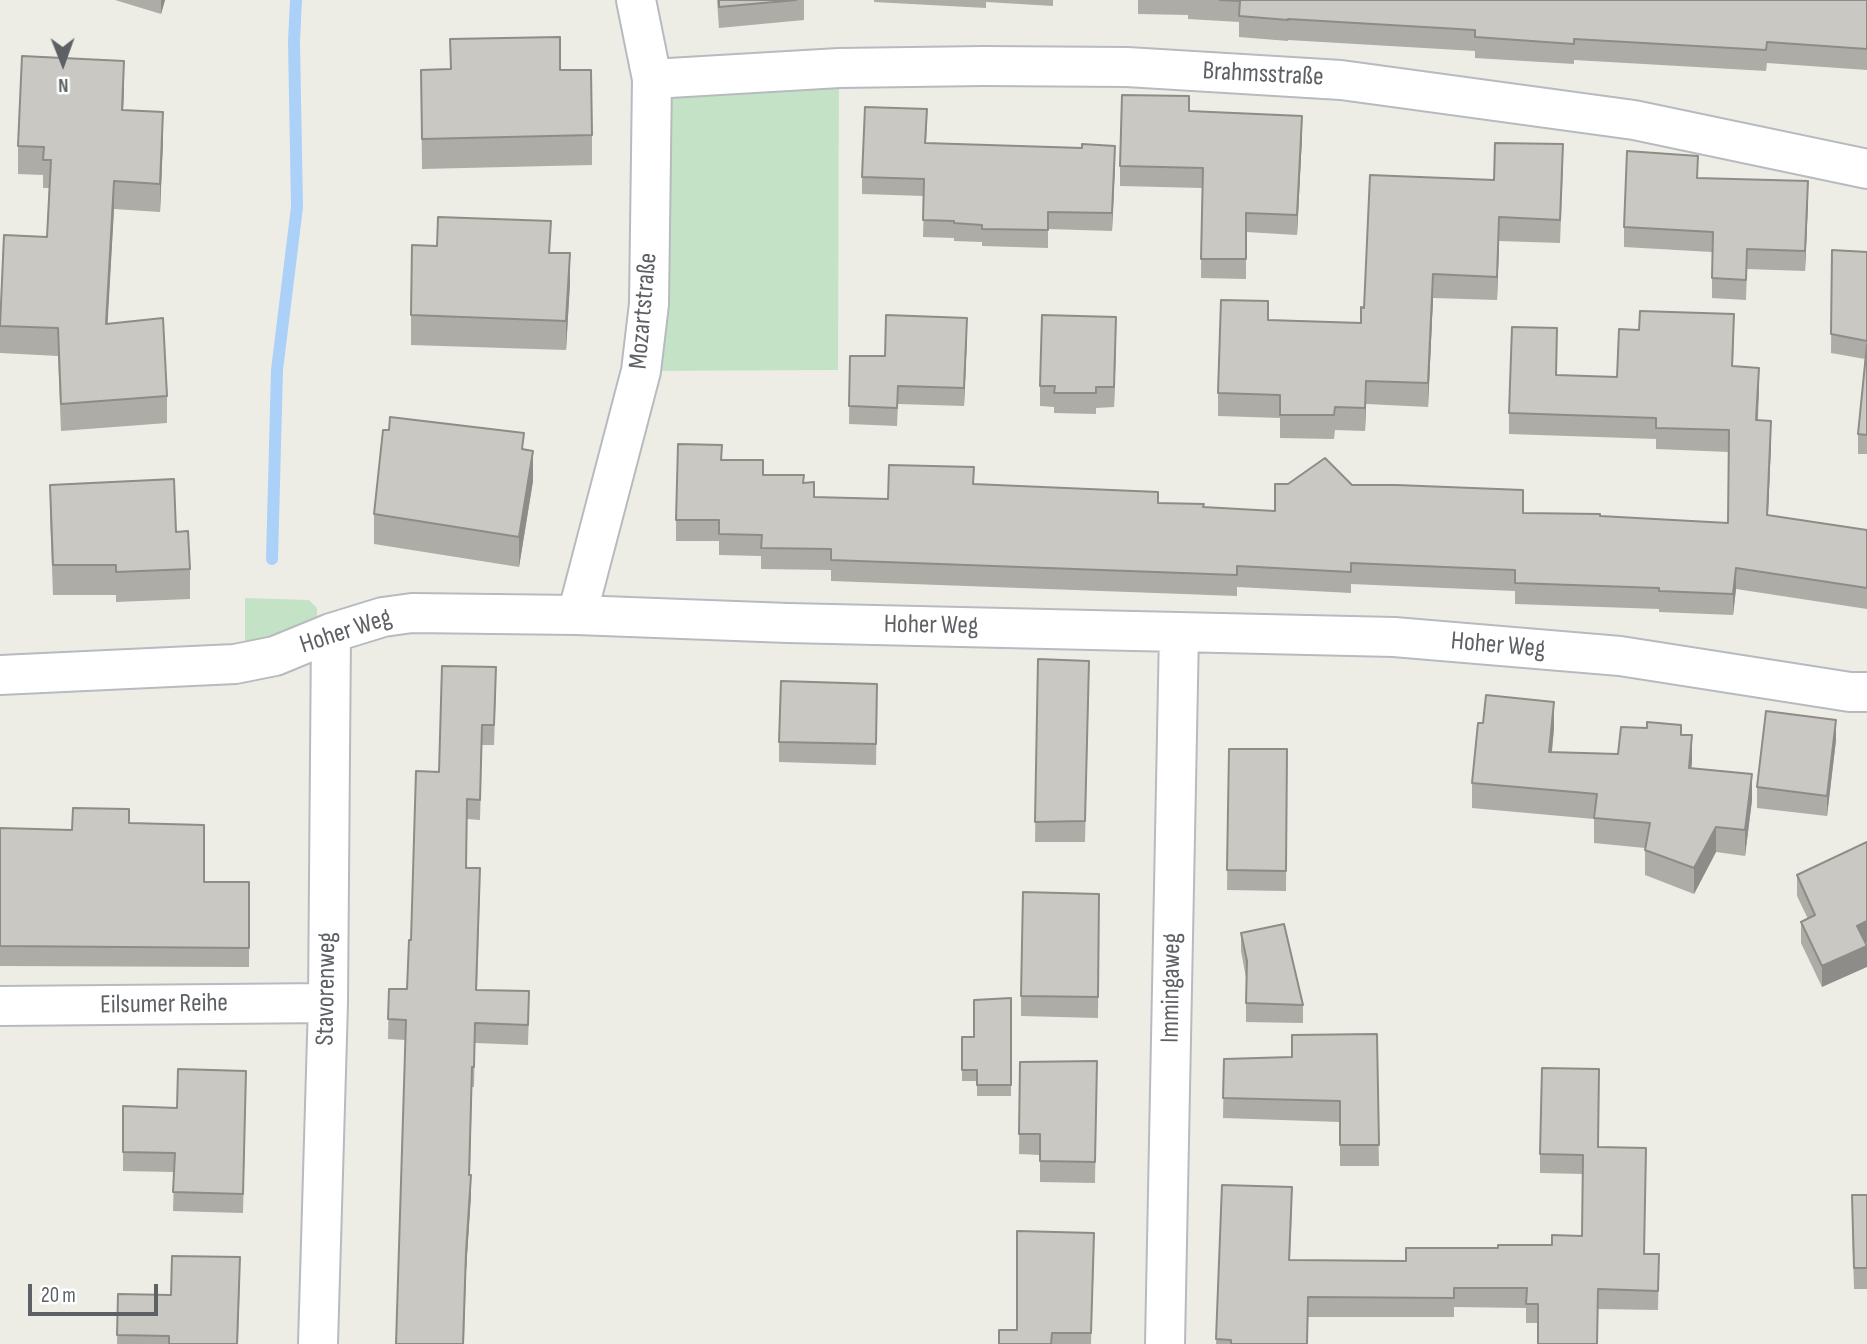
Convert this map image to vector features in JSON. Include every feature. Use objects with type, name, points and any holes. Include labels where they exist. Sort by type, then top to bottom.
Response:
[{"type":"street","name":"Mozartstraße","points":[[577,615],[641,371],[649,304],[652,79],[636,0]]},
{"type":"street","name":"Brahmsstraße","points":[[652,79],[839,68],[997,66],[1127,67],[1341,80],[1634,120],[1867,169]]},
{"type":"street","name":"Hoher Weg","points":[[0,676],[235,664],[275,656],[331,633],[383,617],[412,613],[1394,637],[1620,656],[1850,692],[1867,692]]},
{"type":"street","name":"Immingaweg","points":[[1165,1344],[1179,632]]},
{"type":"street","name":"Stavorenweg","points":[[318,1344],[328,1003],[331,633]]},
{"type":"street","name":"Eilsumer Reihe","points":[[0,1006],[328,1003]]},
{"type":"green space","points":[[839,68],[838,370],[641,371],[652,79]]},
{"type":"green space","points":[[245,598],[309,600],[317,608],[317,617],[294,632],[245,645]]},
{"type":"building","points":[[719,0],[796,0],[719,7]]},
{"type":"building","points":[[1220,0],[1867,0],[1867,49],[1767,42],[1766,50],[1574,39],[1574,44],[1475,37],[1475,30],[1239,16],[1240,1]]},
{"type":"building","points":[[560,37],[560,70],[591,70],[592,135],[422,139],[421,70],[451,69],[450,39]]},
{"type":"building","points":[[22,56],[124,61],[122,110],[163,112],[160,184],[114,181],[106,324],[163,318],[167,396],[61,404],[58,328],[0,326],[4,235],[47,237],[51,160],[43,160],[44,147],[18,146]]},
{"type":"building","points":[[1122,95],[1189,96],[1189,111],[1302,116],[1297,215],[1246,213],[1246,259],[1201,259],[1203,168],[1120,166]]},
{"type":"building","points":[[865,107],[927,109],[925,143],[1082,148],[1082,144],[1115,146],[1112,213],[1048,212],[1048,230],[982,229],[982,225],[923,220],[924,179],[862,177]]},
{"type":"building","points":[[1495,143],[1563,144],[1560,220],[1499,217],[1497,277],[1433,274],[1428,383],[1366,381],[1365,408],[1335,407],[1334,415],[1280,415],[1280,395],[1218,393],[1221,300],[1268,301],[1268,320],[1361,323],[1370,175],[1494,180]]},
{"type":"building","points":[[1627,151],[1698,156],[1697,178],[1808,181],[1805,251],[1747,249],[1746,280],[1712,278],[1713,232],[1624,227]]},
{"type":"building","points":[[438,217],[551,221],[549,253],[570,253],[566,321],[411,315],[412,245],[437,246]]},
{"type":"building","points":[[1832,250],[1867,252],[1867,341],[1831,334]]},
{"type":"building","points":[[1640,311],[1734,314],[1732,366],[1759,368],[1756,420],[1771,421],[1767,515],[1867,530],[1867,588],[1736,568],[1733,594],[1659,591],[1659,588],[1515,583],[1515,570],[1351,563],[1351,572],[1237,566],[1237,575],[831,560],[831,549],[761,548],[762,535],[719,534],[719,520],[676,520],[678,444],[722,445],[721,460],[763,460],[763,475],[804,475],[803,483],[814,482],[814,497],[888,499],[889,465],[974,467],[973,484],[1158,492],[1158,503],[1204,504],[1203,507],[1275,511],[1275,484],[1288,484],[1325,458],[1352,485],[1523,490],[1523,513],[1600,514],[1728,523],[1729,430],[1656,428],[1656,418],[1509,413],[1512,327],[1557,328],[1556,375],[1617,377],[1619,329],[1639,330]]},
{"type":"building","points":[[886,315],[967,318],[964,388],[898,386],[897,408],[849,406],[850,356],[885,356]]},
{"type":"building","points":[[1042,315],[1116,317],[1114,387],[1096,387],[1096,393],[1054,393],[1055,386],[1040,386]]},
{"type":"building","points":[[1867,344],[1867,435],[1858,434]]},
{"type":"building","points":[[390,417],[524,433],[522,449],[533,451],[519,537],[374,514],[383,430],[389,430]]},
{"type":"building","points":[[174,479],[176,532],[188,531],[190,569],[116,572],[116,565],[53,565],[50,485]]},
{"type":"building","points":[[1038,659],[1089,661],[1085,821],[1035,822]]},
{"type":"building","points":[[442,666],[496,667],[494,725],[482,725],[480,800],[467,799],[466,868],[480,868],[476,990],[529,991],[528,1025],[475,1023],[463,1344],[396,1344],[406,1020],[388,1019],[389,989],[407,989],[416,771],[439,772]]},
{"type":"building","points":[[781,681],[877,684],[876,744],[779,742]]},
{"type":"building","points":[[1486,695],[1554,702],[1549,752],[1618,754],[1621,727],[1647,728],[1647,722],[1681,725],[1681,735],[1692,735],[1689,768],[1752,774],[1745,830],[1716,827],[1694,868],[1645,850],[1650,823],[1594,818],[1597,794],[1472,783],[1478,723],[1483,723]]},
{"type":"building","points":[[1766,711],[1836,720],[1827,796],[1757,787]]},
{"type":"building","points":[[1229,749],[1287,749],[1286,871],[1227,870]]},
{"type":"building","points":[[73,808],[129,809],[129,823],[204,825],[204,882],[249,882],[249,948],[0,946],[0,828],[72,830]]},
{"type":"building","points":[[1867,842],[1867,921],[1857,926],[1867,946],[1822,966],[1801,922],[1815,915],[1797,875]]},
{"type":"building","points":[[1023,892],[1099,894],[1098,997],[1021,996]]},
{"type":"building","points":[[1284,924],[1303,1005],[1246,1003],[1247,961],[1241,933]]},
{"type":"building","points":[[1011,998],[1011,1085],[977,1085],[977,1070],[962,1070],[962,1037],[974,1037],[974,1000]]},
{"type":"building","points":[[1377,1034],[1379,1145],[1340,1145],[1340,1101],[1223,1098],[1224,1059],[1292,1057],[1292,1035]]},
{"type":"building","points":[[1097,1061],[1095,1162],[1040,1161],[1040,1134],[1019,1134],[1020,1062]]},
{"type":"building","points":[[1542,1068],[1599,1069],[1598,1147],[1646,1148],[1644,1254],[1659,1254],[1658,1291],[1598,1289],[1597,1344],[1538,1344],[1538,1304],[1526,1304],[1527,1288],[1454,1288],[1454,1298],[1308,1297],[1307,1344],[1231,1344],[1231,1340],[1216,1339],[1222,1185],[1292,1187],[1289,1260],[1406,1261],[1406,1248],[1552,1245],[1552,1235],[1582,1236],[1583,1155],[1540,1154]]},
{"type":"building","points":[[178,1069],[246,1071],[243,1194],[173,1192],[175,1153],[123,1152],[123,1106],[177,1108]]},
{"type":"building","points":[[1852,1195],[1867,1195],[1867,1268],[1854,1268]]},
{"type":"building","points":[[1017,1231],[1094,1233],[1091,1333],[1052,1333],[1051,1344],[999,1344],[999,1330],[1017,1330]]},
{"type":"building","points":[[172,1256],[240,1257],[237,1344],[169,1344],[169,1336],[117,1335],[118,1294],[171,1295]]},
{"type":"waterway","points":[[272,559],[277,370],[297,207],[294,42],[296,0]]}]
